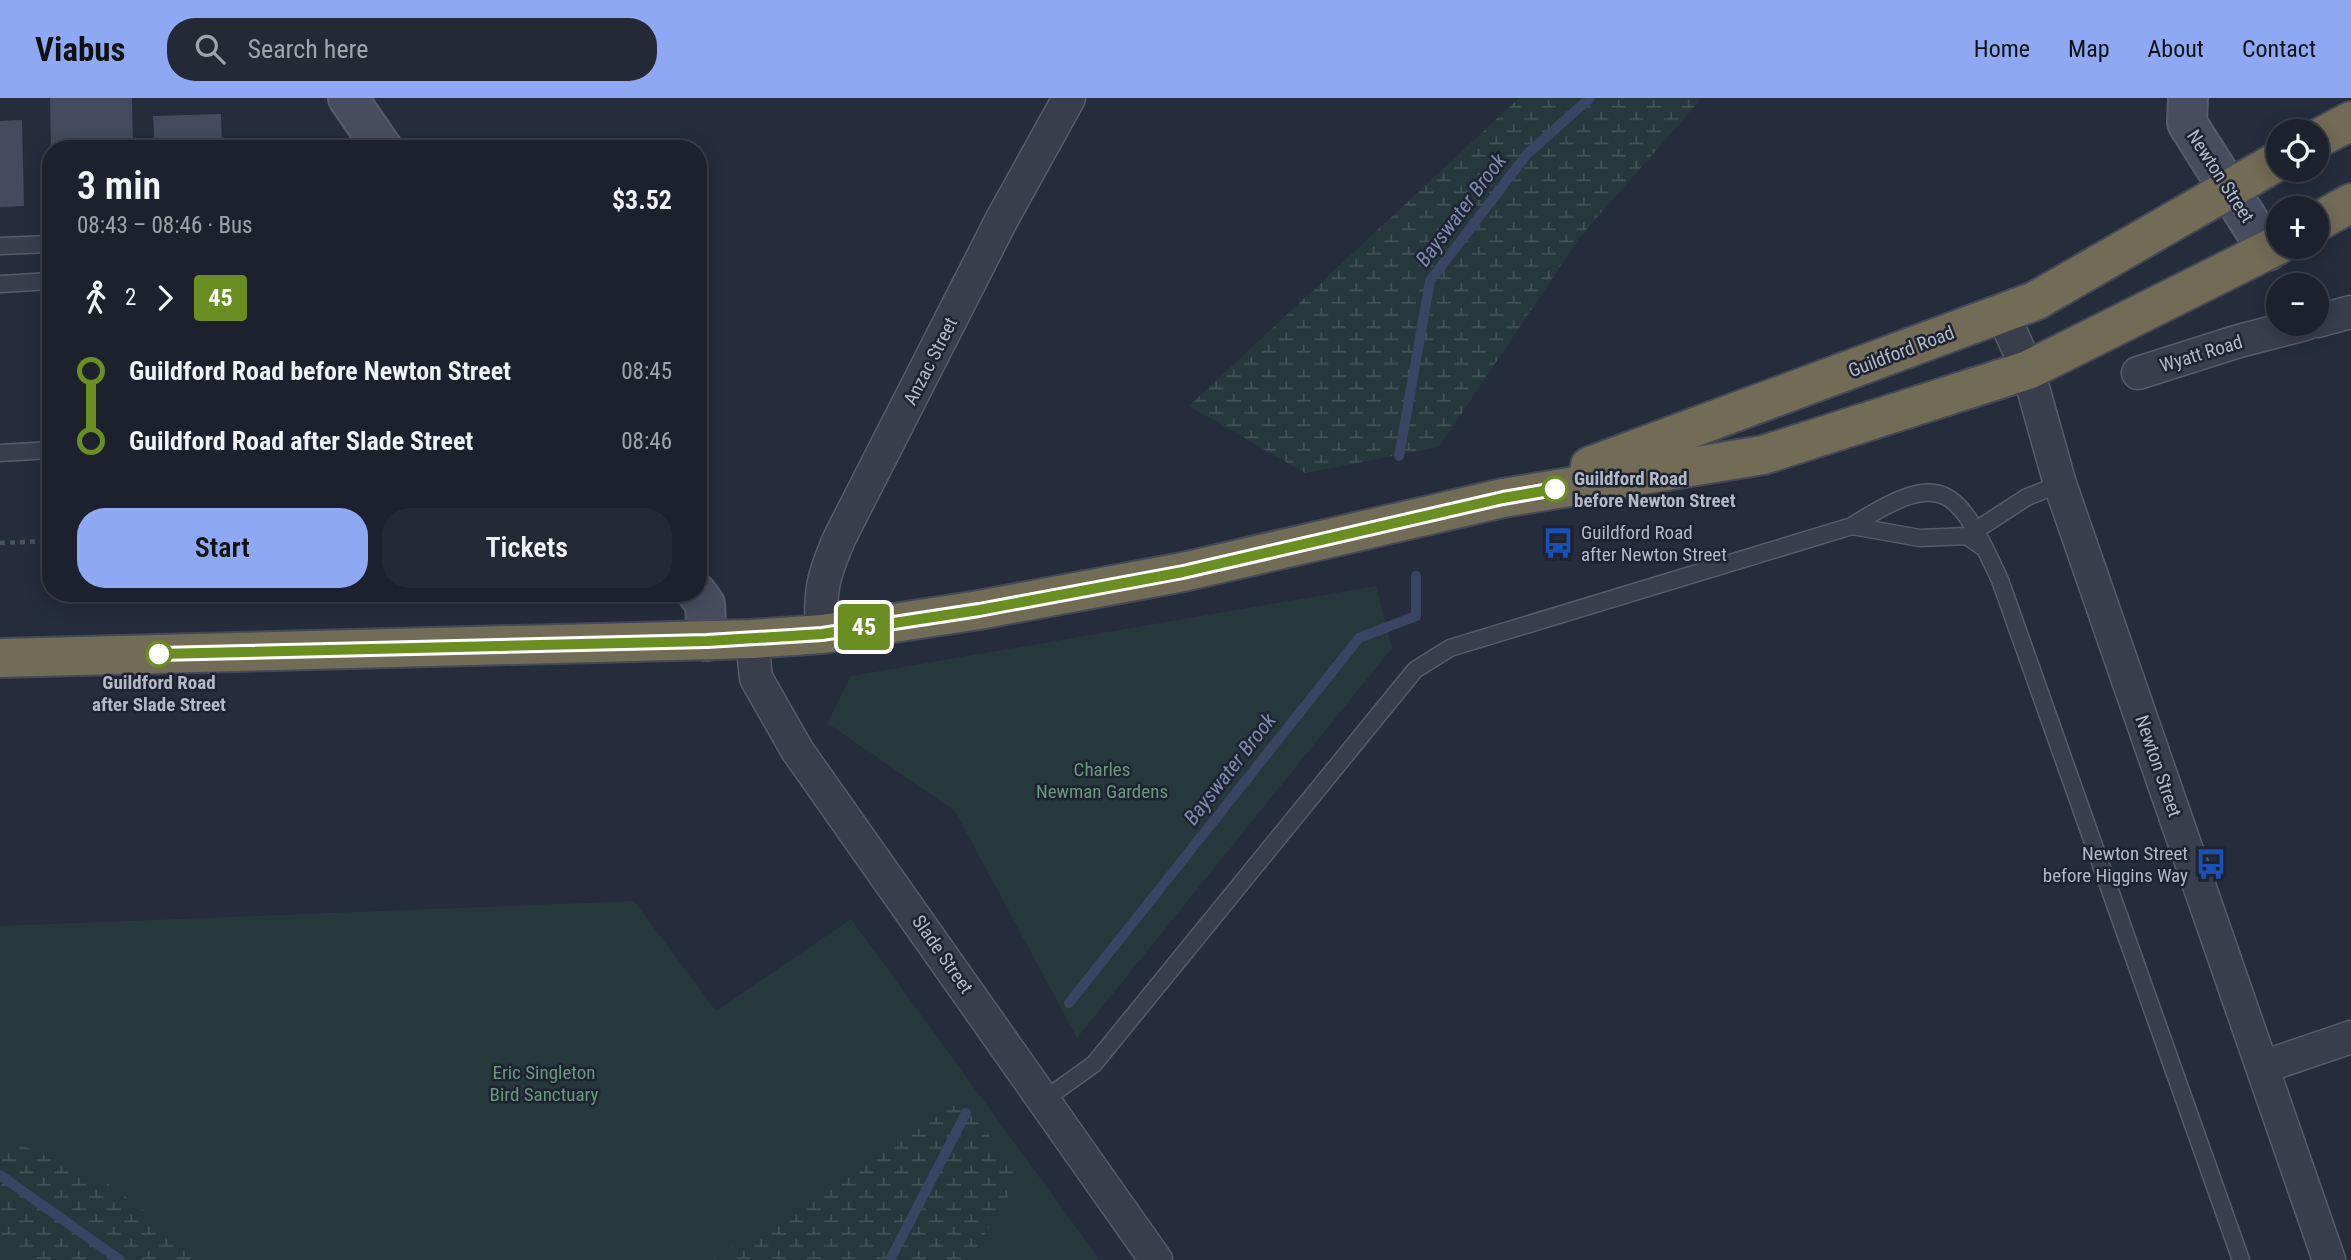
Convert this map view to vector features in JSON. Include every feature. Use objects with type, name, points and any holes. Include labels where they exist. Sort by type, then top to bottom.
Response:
[{"type":"highway","points":[[2329,133],[2351,121]]},
{"type":"highway","name":"Guildford Road","points":[[1503,498],[2035,301],[2266,168]]},
{"type":"highway","points":[[2329,215],[2351,202]]},
{"type":"highway","name":"Guildford Road","points":[[0,658],[752,639],[822,634],[979,610],[1183,572],[1503,498],[1763,456],[2028,370],[2266,251]]},
{"type":"street","points":[[348,98],[371,140]]},
{"type":"street","name":"Anzac Street","points":[[822,634],[820,596],[826,569],[840,537],[1002,219],[1069,98]]},
{"type":"street","name":"Newton Street","points":[[2188,98],[2187,123],[2266,238]]},
{"type":"street","points":[[2329,318],[2351,312]]},
{"type":"street","name":"Newton Street","points":[[2002,313],[2028,370],[2060,484],[2329,1260]]},
{"type":"street","name":"Wyatt Road","points":[[2138,373],[2266,334]]},
{"type":"street","points":[[704,602],[707,641]]},
{"type":"street","name":"Slade Street","points":[[752,639],[757,678],[797,750],[1156,1260]]},
{"type":"street","points":[[2263,1067],[2351,1037]]},
{"type":"lane","points":[[0,246],[42,244]]},
{"type":"lane","points":[[0,284],[42,282]]},
{"type":"lane","points":[[0,453],[42,451]]},
{"type":"lane","points":[[1852,526],[1920,538],[1971,534],[2028,497],[2060,484]]},
{"type":"lane","points":[[1045,1099],[1094,1064],[1415,670],[1450,648],[1852,526],[1884,506],[1932,490],[1950,496],[1971,534],[1986,550],[2000,580],[2241,1260]]},
{"type":"path","points":[[0,543],[42,541]]},
{"type":"green space","points":[[1519,98],[1702,98],[1580,237],[1439,447],[1305,473],[1189,406]]},
{"type":"green space","name":"Charles Newman Gardens","points":[[1376,586],[1392,648],[1077,1038],[955,811],[827,723],[851,676]]},
{"type":"green space","name":"Eric Singleton Bird Sanctuary","points":[[634,901],[716,1011],[851,919],[1100,1260],[0,1260],[0,926]]},
{"type":"green space","points":[[964,1099],[1019,1179],[969,1260],[713,1259]]},
{"type":"green space","points":[[0,1136],[103,1180],[210,1260],[29,1260],[0,1239]]},
{"type":"building","points":[[50,98],[132,98],[133,140],[51,140]]},
{"type":"building","points":[[221,114],[222,140],[154,140],[153,116]]},
{"type":"building","points":[[22,120],[24,206],[0,207],[0,121]]},
{"type":"waterway","name":"Bayswater Brook","points":[[1399,456],[1430,281],[1527,154],[1590,98]]},
{"type":"waterway","name":"Bayswater Brook","points":[[1069,1003],[1359,638],[1416,616],[1416,576]]},
{"type":"waterway","name":"Bayswater Brook","points":[[890,1260],[966,1113]]},
{"type":"waterway","points":[[0,1175],[120,1260]]},
{"type":"bus line","name":"45","points":[[159,654],[707,641],[822,634],[979,610],[1183,572],[1503,498],[1555,489]]},
{"type":"place","name":"Guildford Road before Newton Street","points":[[1555,489]]},
{"type":"place","name":"Guildford Road after Newton Street","points":[[1558,543]]},
{"type":"place","name":"Guildford Road after Slade Street","points":[[159,654]]},
{"type":"place","name":"Newton Street before Higgins Way","points":[[2211,864]]}]
